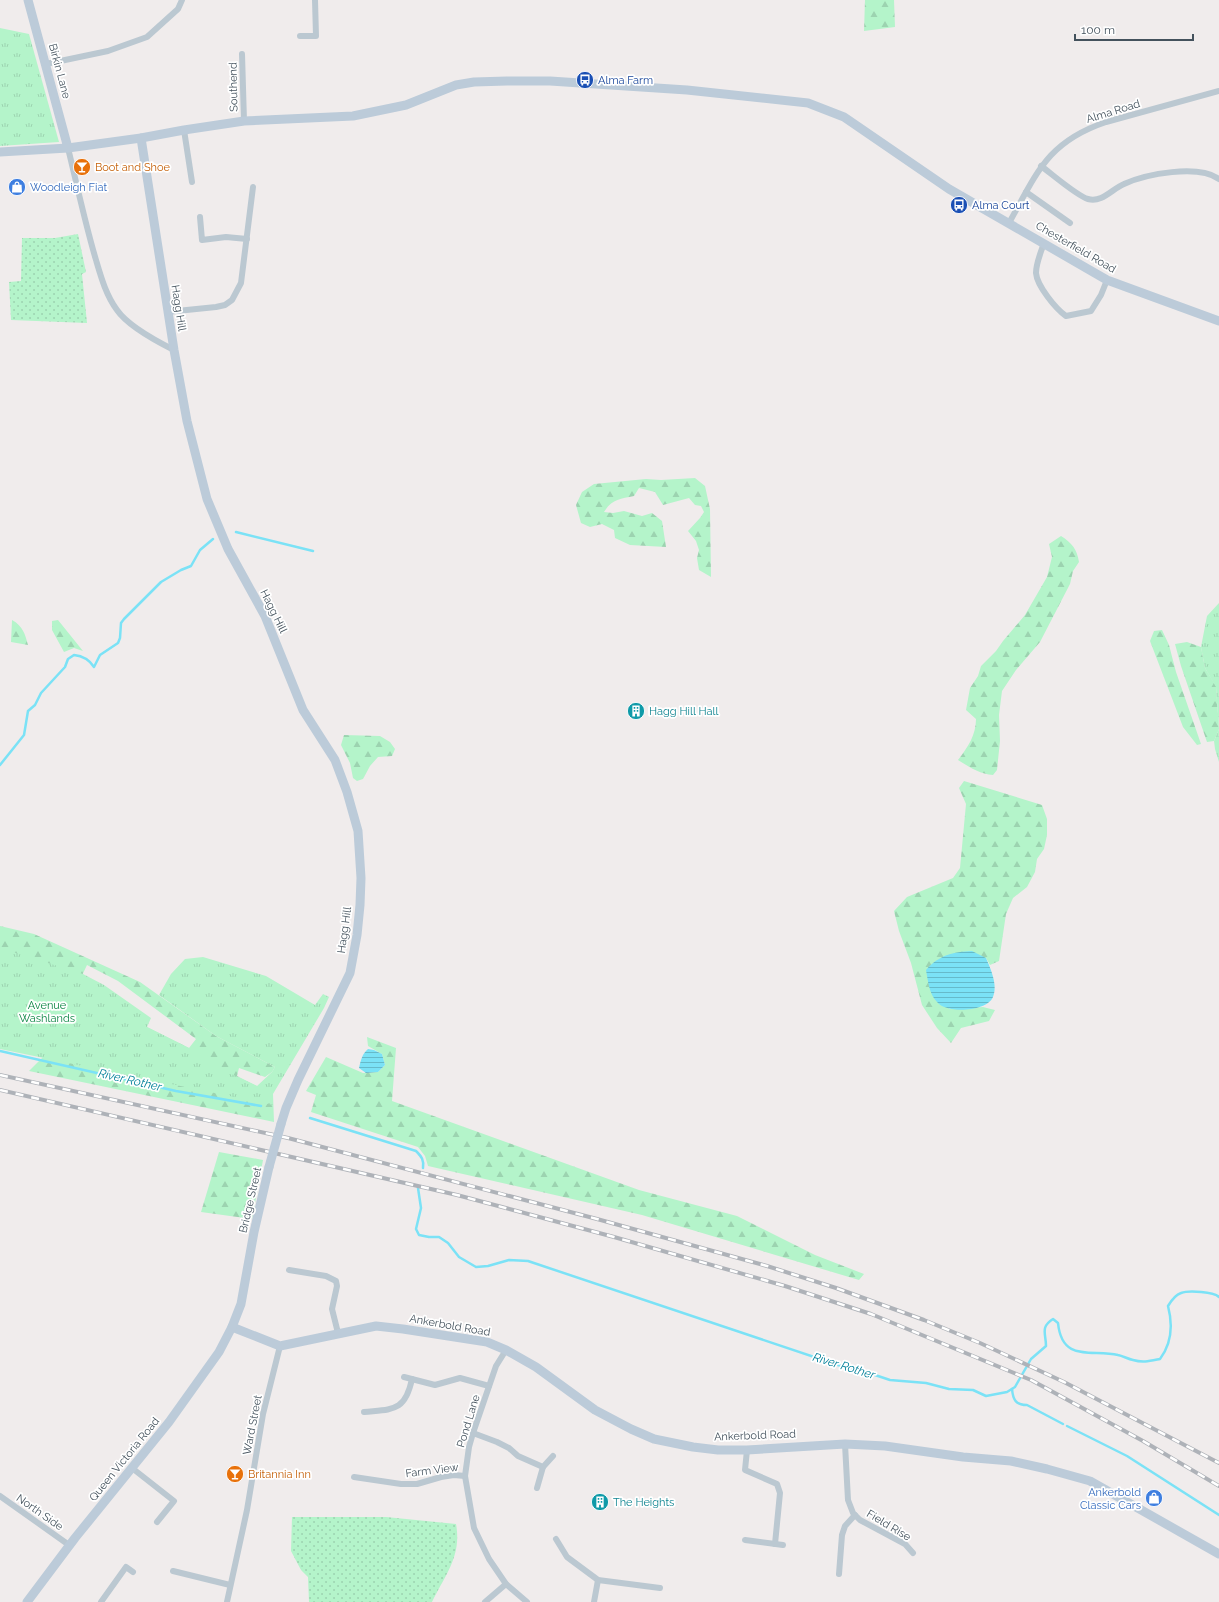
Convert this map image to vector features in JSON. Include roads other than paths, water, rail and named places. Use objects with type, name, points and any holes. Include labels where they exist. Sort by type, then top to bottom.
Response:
[{"type":"street","name":"Birkin Lane","points":[[28,0],[68,148]]},
{"type":"street","points":[[46,64],[108,51],[147,37],[178,9],[182,0]]},
{"type":"street","points":[[300,36],[316,36],[315,0]]},
{"type":"street","name":"Southend","points":[[242,54],[244,121]]},
{"type":"street","name":"Chesterfield Road","points":[[244,121],[353,116],[388,110],[406,105],[456,85],[474,82],[550,82],[687,90],[808,103],[844,117],[949,189],[1107,280],[1219,321]]},
{"type":"street","name":"Alma Road","points":[[1010,223],[1041,166],[1061,145],[1074,135],[1090,128],[1219,91]]},
{"type":"street","points":[[0,152],[68,148],[244,121]]},
{"type":"street","points":[[184,130],[192,182]]},
{"type":"street","name":"Hagg Hill","points":[[141,138],[167,312],[187,421],[207,499],[228,549],[265,616],[303,710],[335,760],[347,792],[358,830],[361,878],[360,905],[357,935],[350,973],[298,1080]]},
{"type":"street","points":[[68,148],[87,230],[104,288],[117,311],[156,341],[174,350]]},
{"type":"street","points":[[1041,166],[1082,197],[1093,200],[1105,196],[1128,182],[1164,174],[1197,172],[1210,174],[1219,179]]},
{"type":"street","points":[[167,312],[216,307],[225,305],[232,300],[241,283],[253,187]]},
{"type":"street","points":[[1026,192],[1070,223]]},
{"type":"street","points":[[200,217],[202,240],[226,237],[247,240]]},
{"type":"street","points":[[1044,243],[1036,274],[1040,285],[1058,310],[1066,316],[1092,311],[1107,280]]},
{"type":"street","name":"Bridge Street","points":[[232,1327],[241,1304],[254,1232],[280,1124],[298,1080]]},
{"type":"street","points":[[289,1270],[326,1276],[336,1280],[337,1286],[332,1309],[338,1332]]},
{"type":"street","name":"Ankerbold Road","points":[[280,1346],[338,1332],[376,1326],[487,1342],[506,1350],[536,1367],[594,1410],[654,1439],[693,1447],[718,1450],[747,1450],[845,1444],[884,1446],[963,1457],[1011,1461],[1082,1478],[1096,1484],[1219,1554]]},
{"type":"street","points":[[232,1327],[280,1346]]},
{"type":"street","name":"Queen Victoria Road","points":[[30,1601],[70,1545],[189,1396],[219,1352],[232,1327]]},
{"type":"street","name":"Ward Street","points":[[227,1602],[247,1510],[263,1414],[280,1346]]},
{"type":"street","name":"Pond Lane","points":[[506,1350],[496,1366],[473,1433],[469,1447],[466,1476],[474,1528],[489,1559],[506,1584],[527,1602]]},
{"type":"street","points":[[404,1377],[435,1385],[460,1378],[489,1386]]},
{"type":"street","points":[[364,1412],[395,1408],[403,1403],[412,1379]]},
{"type":"street","points":[[473,1433],[497,1442],[509,1448],[518,1456],[543,1467]]},
{"type":"street","name":"Field Rise","points":[[845,1444],[848,1500],[855,1515],[860,1520],[905,1544],[913,1553]]},
{"type":"street","points":[[747,1450],[745,1470],[777,1484],[780,1493],[775,1544]]},
{"type":"street","points":[[537,1488],[543,1467],[553,1456]]},
{"type":"street","points":[[132,1468],[174,1501],[158,1522]]},
{"type":"street","name":"Farm View","points":[[354,1477],[401,1484],[417,1484],[441,1477],[454,1475],[466,1476]]},
{"type":"street","name":"North Side","points":[[0,1496],[70,1545]]},
{"type":"street","points":[[839,1574],[842,1535],[845,1526],[855,1515]]},
{"type":"street","points":[[556,1539],[567,1557],[598,1580],[660,1588]]},
{"type":"street","points":[[745,1540],[783,1545]]},
{"type":"street","points":[[101,1602],[126,1567],[133,1572]]},
{"type":"street","points":[[174,1571],[230,1585]]},
{"type":"street","points":[[594,1602],[598,1580]]},
{"type":"street","points":[[485,1602],[506,1584]]},
{"type":"water","points":[[972,951],[986,958],[992,972],[995,988],[993,997],[983,1006],[966,1010],[957,1010],[942,1006],[934,999],[932,995],[926,970],[936,961],[947,955]]},
{"type":"water","points":[[368,1049],[382,1054],[385,1065],[378,1072],[366,1073],[359,1068],[363,1055]]},
{"type":"waterway","points":[[236,532],[313,551]]},
{"type":"waterway","points":[[0,765],[24,735],[28,711],[35,705],[41,693],[65,667],[68,659],[74,655],[80,656],[86,658],[94,667],[100,655],[118,643],[120,638],[121,623],[124,619],[161,582],[191,566],[200,550],[213,539]]},
{"type":"waterway","name":"River Rother","points":[[0,1051],[176,1091],[261,1106]]},
{"type":"waterway","name":"River Rother","points":[[310,1118],[416,1151],[422,1159],[423,1168]]},
{"type":"waterway","name":"River Rother","points":[[418,1188],[421,1208],[416,1229],[419,1235],[439,1237],[448,1243],[459,1257],[476,1267],[488,1266],[509,1260],[528,1261],[844,1367],[890,1380],[926,1383],[949,1389],[973,1390],[986,1396],[1007,1392],[1015,1387],[1031,1359],[1046,1346],[1045,1328],[1046,1325],[1053,1319],[1058,1323],[1061,1336],[1065,1344],[1072,1349],[1080,1352],[1118,1355],[1131,1360],[1143,1362],[1160,1359],[1167,1347],[1171,1327],[1168,1306],[1175,1297],[1185,1292],[1207,1293],[1219,1297]]},
{"type":"waterway","points":[[1012,1389],[1013,1396],[1017,1403],[1027,1405],[1063,1424]]},
{"type":"waterway","points":[[1067,1426],[1127,1456],[1219,1515]]},
{"type":"railway","points":[[0,1075],[288,1138],[597,1219],[767,1266],[836,1288],[924,1320],[980,1343],[1064,1382],[1219,1463]]},
{"type":"railway","points":[[0,1090],[457,1195],[614,1237],[785,1286],[871,1314],[1031,1380],[1143,1441],[1219,1486]]},
{"type":"place","name":"Alma Farm","points":[[585,80]]},
{"type":"place","name":"Boot and Shoe","points":[[82,167]]},
{"type":"place","name":"Woodleigh Fiat","points":[[17,187]]},
{"type":"place","name":"Alma Court","points":[[959,205]]},
{"type":"place","name":"Hagg Hill Hall","points":[[636,711]]},
{"type":"place","name":"Britannia Inn","points":[[235,1474]]},
{"type":"place","name":"Ankerbold Classic Cars","points":[[1154,1498]]},
{"type":"place","name":"The Heights","points":[[600,1502]]},
{"type":"park label","name":"Avenue Washlands","points":[[47,1011]]}]
